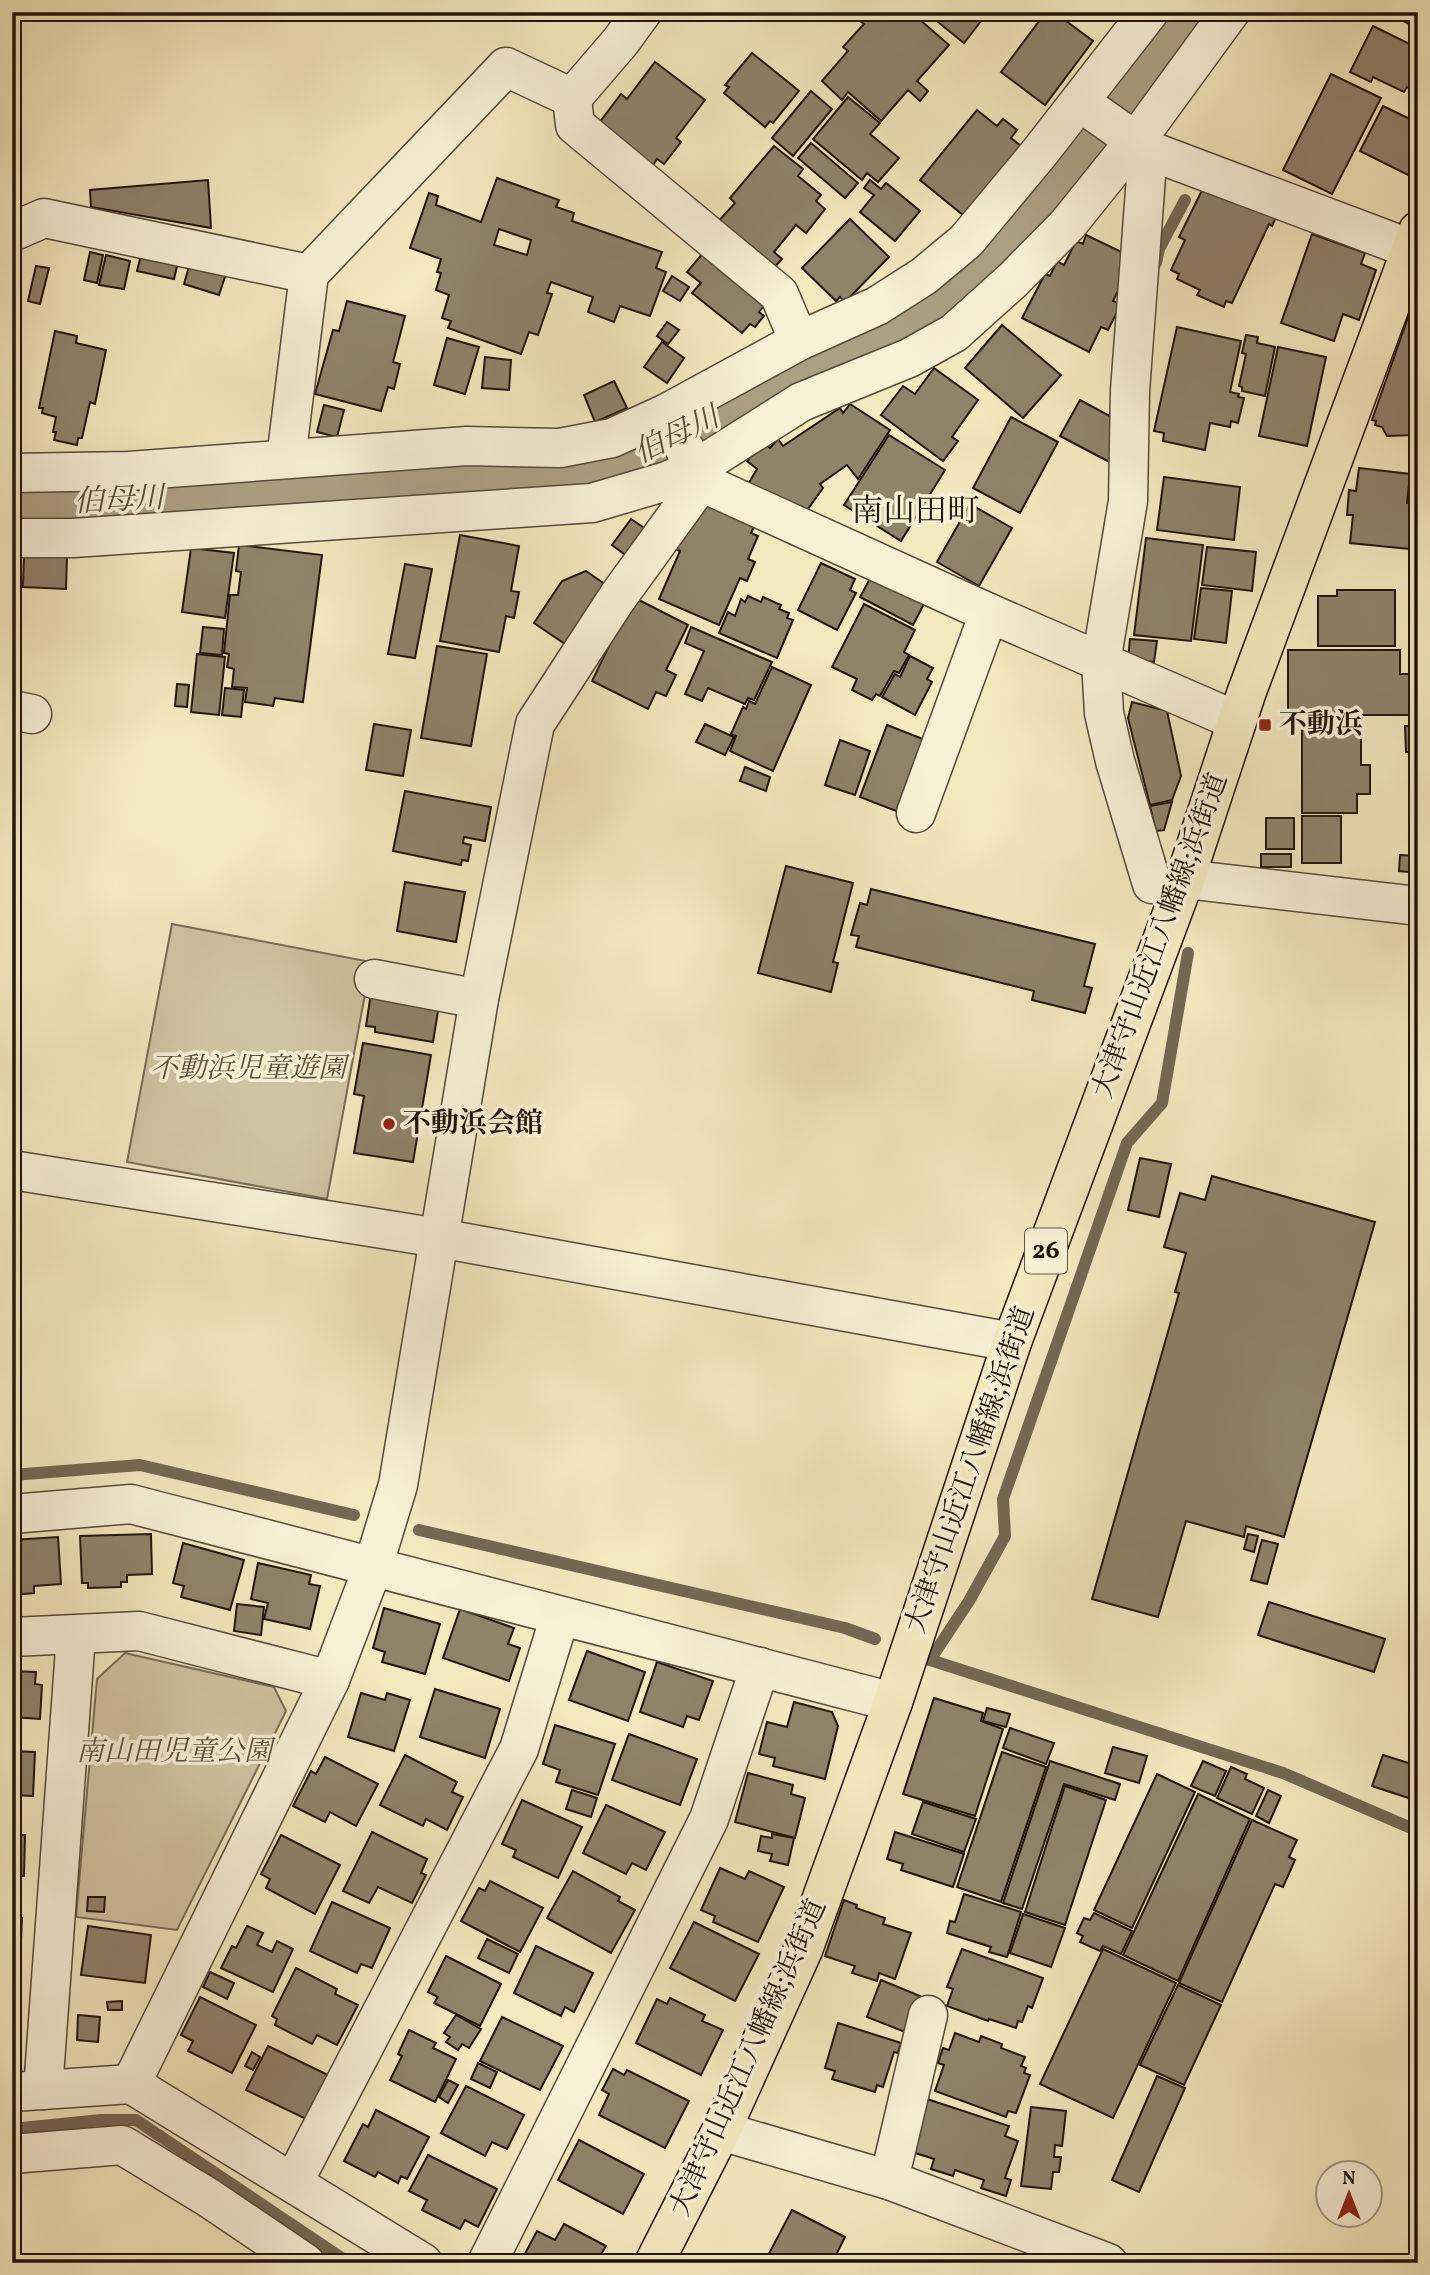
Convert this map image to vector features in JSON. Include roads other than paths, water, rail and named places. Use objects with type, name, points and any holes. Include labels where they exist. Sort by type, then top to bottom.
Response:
[{"type":"main road","name":"大津守山近江八幡線;浜街道","points":[[654,2263],[721,2131],[803,1950],[892,1702],[1168,881],[1237,721],[1414,240]]},
{"type":"street","points":[[642,12],[572,98],[575,125],[779,294],[799,341]]},
{"type":"street","points":[[12,473],[128,471],[467,446],[560,448],[612,438],[667,412],[799,341],[877,306],[924,276],[966,241],[1080,102],[1149,12]]},
{"type":"street","points":[[131,2084],[330,1680],[373,1567],[398,1486],[479,999],[535,724],[698,475],[801,402],[909,358],[954,333],[1013,281],[1141,146],[1230,12]]},
{"type":"street","points":[[286,459],[309,274],[506,67],[572,98]]},
{"type":"street","points":[[1080,102],[1141,146],[1414,240]]},
{"type":"street","points":[[1141,146],[1128,501],[1101,662],[1104,713],[1115,761],[1168,881],[1418,906]]},
{"type":"street","points":[[12,232],[44,218],[309,274]]},
{"type":"street","points":[[667,412],[698,475]]},
{"type":"street","points":[[12,538],[73,538],[592,503],[667,481],[698,475],[989,613],[1237,721]]},
{"type":"street","points":[[916,813],[989,613]]},
{"type":"street","points":[[374,979],[479,999]]},
{"type":"street","points":[[12,1170],[439,1238],[1012,1342]]},
{"type":"street","points":[[12,1514],[131,1504],[892,1702]]},
{"type":"street","points":[[293,2183],[519,1749],[560,1616]]},
{"type":"street","points":[[12,1637],[139,1631],[330,1680]]},
{"type":"street","points":[[76,1634],[28,2091],[131,2084],[423,2263]]},
{"type":"street","points":[[487,2263],[709,1819],[760,1667]]},
{"type":"street","points":[[889,2180],[928,2015]]},
{"type":"street","points":[[721,2131],[889,2180],[1108,2263]]},
{"type":"street","points":[[12,2154],[122,2145],[209,2198],[305,2263]]},
{"type":"waterway","name":"伯母川","points":[[12,507],[112,503],[337,485],[600,473],[934,310],[983,268],[1047,198],[1181,12]]},
{"type":"waterway","points":[[1156,263],[1159,249],[1185,200]]},
{"type":"waterway","points":[[930,1660],[969,1601],[1005,1536],[1003,1499],[1127,1143],[1162,1103],[1188,953]]},
{"type":"waterway","points":[[12,1475],[140,1465],[354,1515]]},
{"type":"waterway","points":[[419,1530],[845,1628],[875,1639]]},
{"type":"waterway","points":[[927,1659],[1283,1773],[1418,1831]]},
{"type":"waterway","points":[[12,2129],[101,2120],[136,2120],[349,2263]]},
{"type":"place","name":"不動浜","points":[[1265,725]]},
{"type":"place","name":"不動浜会館","points":[[389,1124]]},
{"type":"district","name":"南山田町","points":[[915,513]]},
{"type":"park label","name":"不動浜児童遊園","points":[[248,1069]]},
{"type":"park label","name":"南山田児童公園","points":[[174,1752]]}]
